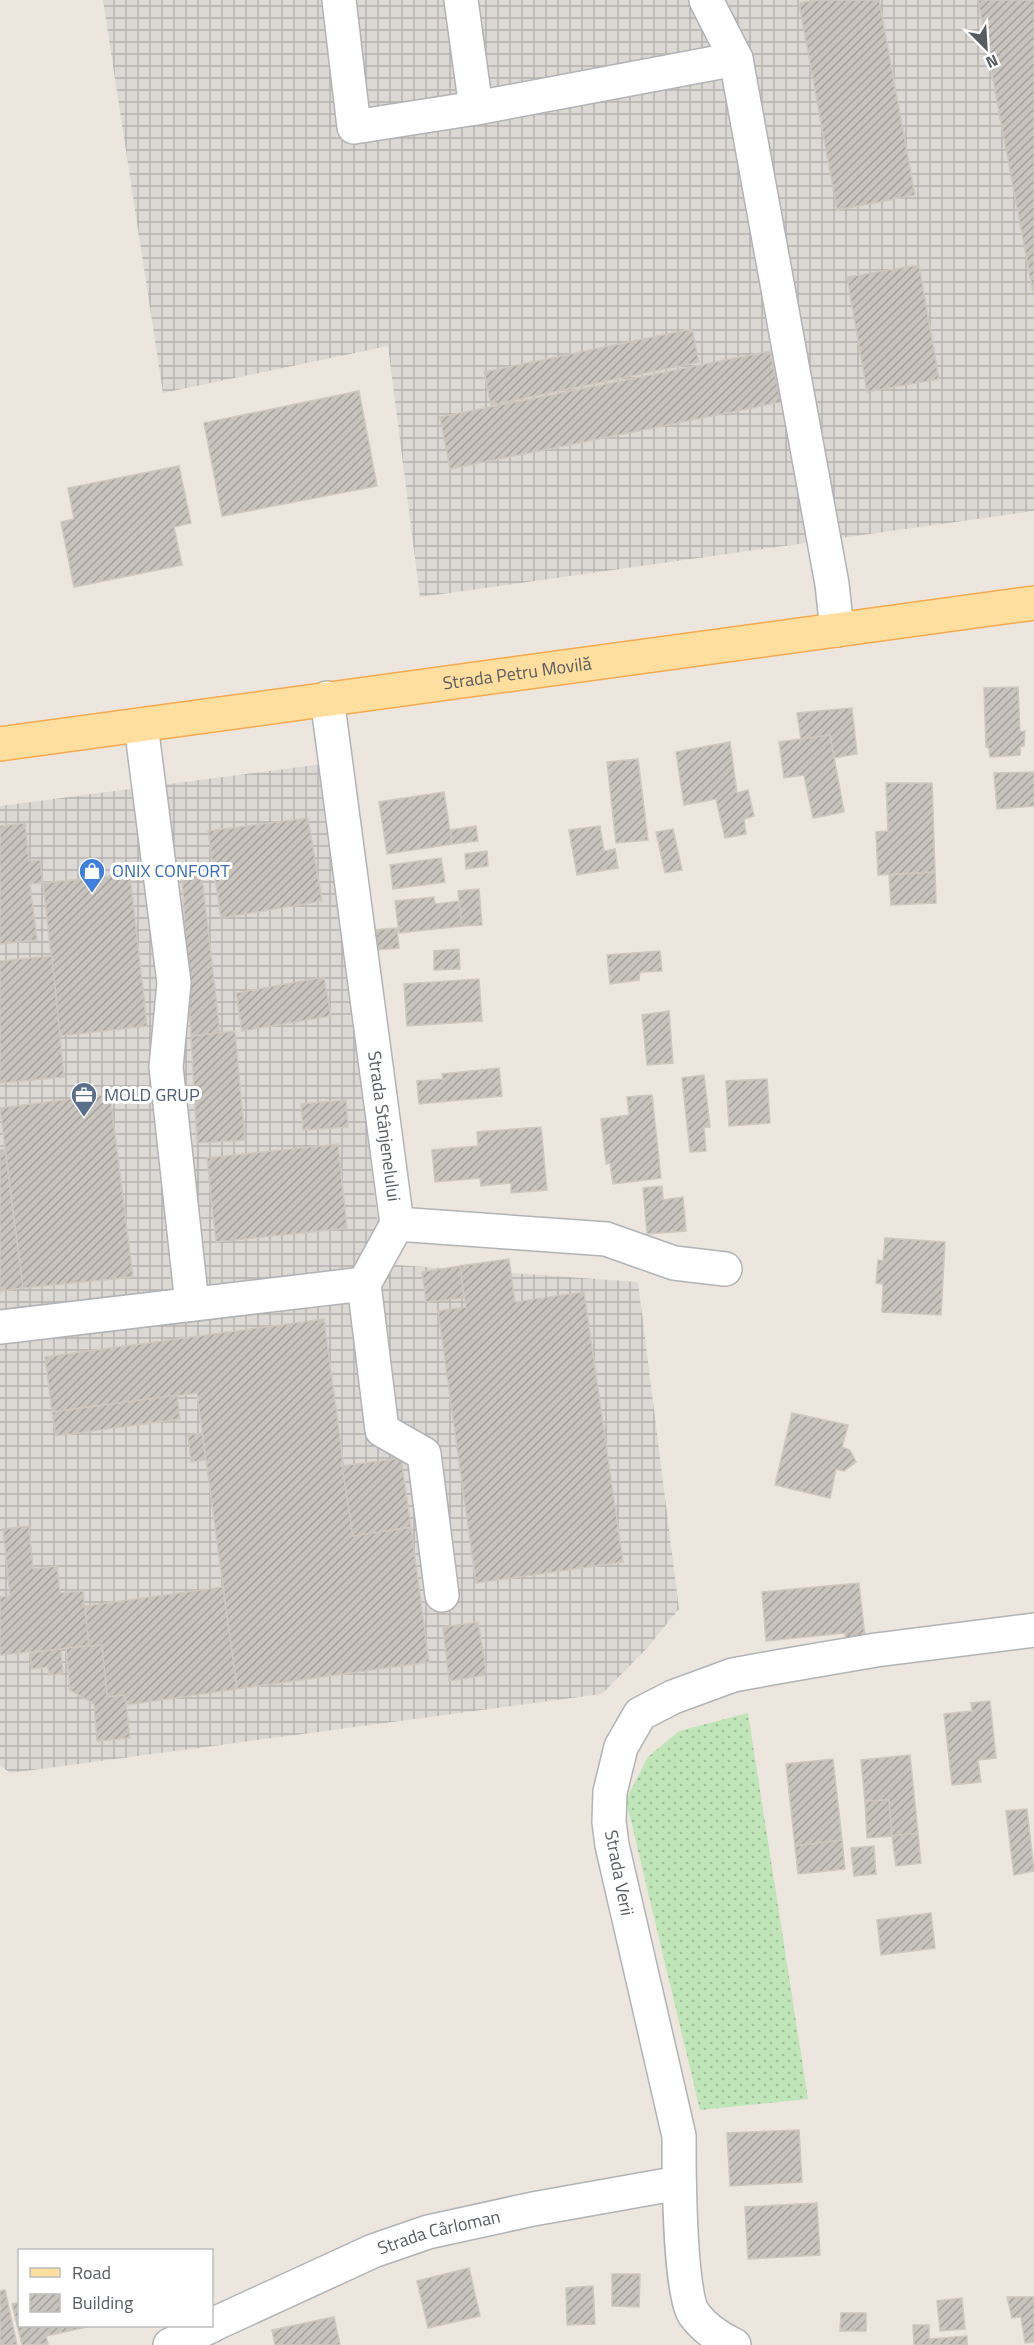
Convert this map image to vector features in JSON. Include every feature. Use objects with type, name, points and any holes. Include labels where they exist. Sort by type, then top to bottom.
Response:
[{"type":"main road","name":"Strada Petru Movilă","points":[[0,744],[1034,603]]},
{"type":"street","points":[[339,0],[354,127],[476,108],[736,59]]},
{"type":"street","points":[[462,0],[476,108]]},
{"type":"street","points":[[706,0],[736,59],[832,584],[837,630]]},
{"type":"street","name":"Strada Stânjenelului","points":[[327,698],[398,1224],[606,1239],[674,1263],[725,1269]]},
{"type":"street","points":[[141,724],[174,983],[166,1068],[192,1304]]},
{"type":"street","points":[[398,1224],[364,1284],[382,1430],[424,1454],[442,1595]]},
{"type":"street","points":[[0,1328],[364,1284]]},
{"type":"street","name":"Strada Verii","points":[[734,2345],[718,2338],[693,2313],[686,2282],[679,2183],[679,2136],[617,1868],[609,1822],[610,1792],[621,1748],[640,1714],[673,1697],[733,1675],[876,1650],[1034,1630]]},
{"type":"street","name":"Strada Cârloman","points":[[213,2324],[374,2251],[428,2232],[533,2209],[679,2183]]},
{"type":"street","name":"Strada Cârloman","points":[[170,2345],[207,2327]]},
{"type":"shaded area","points":[[103,0],[1034,0],[1034,511],[420,597],[388,346],[163,393]]},
{"type":"shaded area","points":[[323,764],[383,1264],[638,1282],[679,1609],[647,1648],[602,1694],[10,1773],[0,1765],[0,806]]},
{"type":"green space","points":[[748,1713],[808,2099],[700,2110],[626,1800],[648,1757],[679,1731]]},
{"type":"building","points":[[816,0],[879,0],[915,195],[837,210],[799,3]]},
{"type":"building","points":[[978,0],[1034,0],[1034,293],[1033,293]]},
{"type":"building","points":[[919,265],[939,379],[867,392],[847,277]]},
{"type":"building","points":[[692,329],[699,362],[491,405],[484,372]]},
{"type":"building","points":[[770,351],[781,402],[450,469],[440,417]]},
{"type":"building","points":[[359,391],[377,486],[222,516],[204,423]]},
{"type":"building","points":[[179,466],[191,523],[174,527],[182,565],[74,587],[61,522],[74,519],[68,488]]},
{"type":"building","points":[[1018,687],[1020,732],[1025,731],[1024,746],[1020,746],[1020,755],[990,757],[989,748],[986,747],[984,688]]},
{"type":"building","points":[[852,708],[857,754],[834,758],[830,735],[801,739],[797,713]]},
{"type":"building","points":[[830,735],[844,812],[813,818],[804,775],[784,778],[779,742]]},
{"type":"building","points":[[730,742],[737,793],[748,790],[754,816],[744,819],[746,834],[725,838],[716,799],[684,805],[676,752]]},
{"type":"building","points":[[638,759],[648,840],[616,843],[607,762]]},
{"type":"building","points":[[1034,772],[1034,806],[997,809],[994,773]]},
{"type":"building","points":[[886,783],[932,783],[935,872],[878,875],[876,832],[888,831]]},
{"type":"building","points":[[444,792],[452,844],[387,854],[379,802]]},
{"type":"building","points":[[308,818],[322,901],[221,918],[208,831]]},
{"type":"building","points":[[25,823],[29,861],[40,860],[43,883],[30,884],[37,940],[0,944],[0,826]]},
{"type":"building","points":[[476,826],[478,841],[452,844],[450,830]]},
{"type":"building","points":[[600,826],[604,851],[615,849],[618,868],[577,875],[569,830]]},
{"type":"building","points":[[673,829],[682,870],[665,873],[656,832]]},
{"type":"building","points":[[487,851],[488,866],[466,869],[465,854]]},
{"type":"building","points":[[441,858],[445,882],[393,889],[390,865]]},
{"type":"building","points":[[935,872],[936,903],[891,905],[889,875]]},
{"type":"building","points":[[130,874],[147,1026],[60,1036],[43,883]]},
{"type":"building","points":[[202,876],[220,1033],[191,1036],[182,877]]},
{"type":"building","points":[[479,889],[482,925],[462,926],[458,891]]},
{"type":"building","points":[[434,897],[435,904],[459,901],[462,926],[399,933],[395,901]]},
{"type":"building","points":[[397,928],[399,948],[375,950],[373,930]]},
{"type":"building","points":[[459,949],[460,969],[434,970],[434,951]]},
{"type":"building","points":[[660,951],[662,971],[640,972],[639,980],[610,984],[607,955]]},
{"type":"building","points":[[52,956],[64,1077],[0,1083],[0,961]]},
{"type":"building","points":[[324,977],[331,1016],[242,1031],[236,993]]},
{"type":"building","points":[[479,979],[482,1021],[407,1026],[404,984]]},
{"type":"building","points":[[669,1011],[673,1063],[647,1065],[642,1015]]},
{"type":"building","points":[[235,1031],[245,1140],[197,1143],[191,1036]]},
{"type":"building","points":[[499,1068],[502,1096],[419,1104],[417,1081],[443,1079],[442,1074]]},
{"type":"building","points":[[704,1075],[710,1127],[704,1127],[706,1151],[690,1152],[682,1078]]},
{"type":"building","points":[[767,1079],[770,1123],[729,1126],[726,1081]]},
{"type":"building","points":[[110,1094],[133,1277],[23,1288],[0,1108]]},
{"type":"building","points":[[652,1095],[661,1178],[613,1184],[610,1163],[606,1164],[601,1119],[629,1115],[627,1097]]},
{"type":"building","points":[[346,1100],[348,1127],[303,1130],[301,1104]]},
{"type":"building","points":[[541,1127],[547,1190],[511,1193],[511,1183],[481,1186],[480,1178],[435,1182],[432,1150],[478,1146],[477,1132]]},
{"type":"building","points":[[338,1144],[347,1228],[216,1242],[207,1158]]},
{"type":"building","points":[[5,1149],[23,1288],[0,1291],[0,1150]]},
{"type":"building","points":[[662,1186],[663,1200],[683,1197],[686,1231],[647,1234],[643,1188]]},
{"type":"building","points":[[885,1238],[945,1242],[941,1315],[882,1312],[883,1284],[876,1283],[878,1260],[883,1261]]},
{"type":"building","points":[[509,1259],[515,1302],[584,1292],[623,1562],[476,1583],[438,1311],[466,1307],[460,1266]]},
{"type":"building","points":[[460,1266],[464,1298],[426,1302],[422,1272]]},
{"type":"building","points":[[324,1319],[353,1536],[411,1527],[429,1662],[237,1689],[197,1393],[52,1412],[45,1357]]},
{"type":"building","points":[[177,1395],[180,1419],[56,1436],[52,1412]]},
{"type":"building","points":[[792,1413],[848,1425],[842,1447],[850,1450],[856,1462],[844,1471],[836,1469],[830,1498],[775,1485]]},
{"type":"building","points":[[202,1433],[206,1460],[191,1462],[188,1435]]},
{"type":"building","points":[[401,1458],[411,1527],[353,1536],[342,1466]]},
{"type":"building","points":[[29,1526],[33,1569],[57,1566],[60,1593],[83,1591],[89,1646],[0,1655],[0,1597],[10,1596],[3,1529]]},
{"type":"building","points":[[859,1583],[865,1637],[846,1639],[845,1633],[766,1641],[762,1592]]},
{"type":"building","points":[[223,1587],[237,1689],[126,1705],[125,1695],[107,1697],[102,1645],[89,1646],[85,1606]]},
{"type":"building","points":[[478,1622],[487,1675],[449,1681],[443,1627]]},
{"type":"building","points":[[102,1645],[107,1697],[125,1695],[130,1738],[97,1741],[94,1704],[70,1690],[66,1648]]},
{"type":"building","points":[[61,1649],[63,1674],[49,1675],[48,1667],[32,1669],[30,1653]]},
{"type":"building","points":[[990,1701],[996,1758],[978,1760],[981,1782],[952,1785],[944,1714],[972,1711],[971,1703]]},
{"type":"building","points":[[910,1755],[918,1833],[892,1836],[889,1800],[865,1801],[861,1760]]},
{"type":"building","points":[[833,1759],[842,1840],[795,1846],[786,1764]]},
{"type":"building","points":[[889,1800],[892,1836],[867,1838],[865,1801]]},
{"type":"building","points":[[1027,1809],[1034,1871],[1014,1875],[1006,1811]]},
{"type":"building","points":[[918,1833],[921,1863],[896,1866],[892,1836]]},
{"type":"building","points":[[842,1840],[845,1869],[798,1874],[795,1846]]},
{"type":"building","points":[[874,1846],[876,1874],[854,1876],[851,1848]]},
{"type":"building","points":[[931,1913],[935,1948],[881,1955],[877,1920]]},
{"type":"building","points":[[799,2130],[802,2182],[730,2186],[727,2133]]},
{"type":"building","points":[[817,2203],[820,2255],[748,2259],[745,2207]]},
{"type":"building","points":[[469,2268],[480,2316],[428,2328],[417,2281]]},
{"type":"building","points":[[612,2274],[640,2274],[639,2307],[612,2306]]},
{"type":"building","points":[[593,2286],[595,2324],[567,2325],[566,2288]]},
{"type":"building","points":[[5,2290],[17,2345],[0,2345],[0,2291]]},
{"type":"building","points":[[1007,2297],[1034,2297],[1034,2342],[1025,2343],[1021,2317],[1012,2318]]},
{"type":"building","points":[[962,2298],[965,2329],[940,2331],[937,2301]]},
{"type":"building","points":[[18,2302],[18,2327],[86,2327],[46,2336],[48,2344],[22,2345],[12,2304]]},
{"type":"building","points":[[841,2313],[866,2313],[866,2331],[840,2331]]},
{"type":"building","points":[[334,2317],[340,2345],[275,2345],[272,2330]]},
{"type":"building","points":[[913,2325],[929,2325],[929,2339],[967,2336],[967,2345],[914,2345]]},
{"type":"place","name":"ONIX CONFORT","points":[[92,894]]},
{"type":"place","name":"MOLD GRUP","points":[[84,1118]]}]
